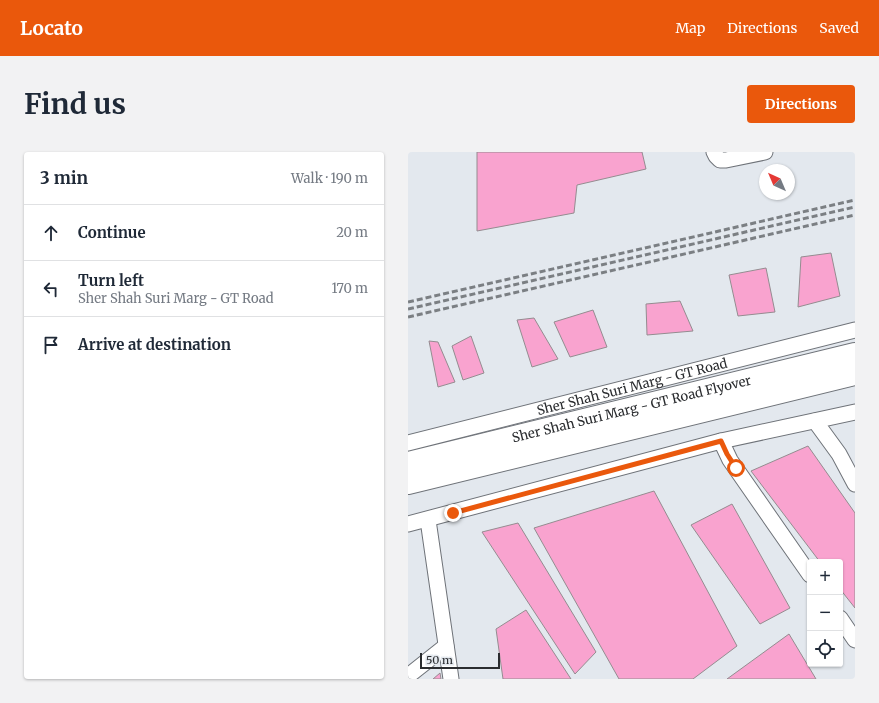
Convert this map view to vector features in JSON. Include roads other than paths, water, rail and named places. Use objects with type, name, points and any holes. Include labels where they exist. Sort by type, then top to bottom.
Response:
[{"type":"highway","name":"Sher Shah Suri Marg - GT Road Flyover","points":[[408,483],[596,427],[855,354]]},
{"type":"highway","name":"Sher Shah Suri Marg - GT Road Flyover","points":[[408,462],[596,427],[855,374]]},
{"type":"street","points":[[714,152],[720,160],[765,152]]},
{"type":"street","name":"Sher Shah Suri Marg - GT Road","points":[[408,443],[855,330]]},
{"type":"street","points":[[408,524],[428,520],[721,441],[855,412]]},
{"type":"street","points":[[815,421],[839,454],[855,484]]},
{"type":"street","points":[[721,441],[730,460],[807,571]]},
{"type":"street","points":[[428,520],[451,679]]},
{"type":"street","points":[[843,622],[855,640]]},
{"type":"street","points":[[408,676],[446,646]]},
{"type":"railway","points":[[408,302],[855,200]]},
{"type":"railway","points":[[408,309],[855,207]]},
{"type":"railway","points":[[408,317],[855,215]]}]
